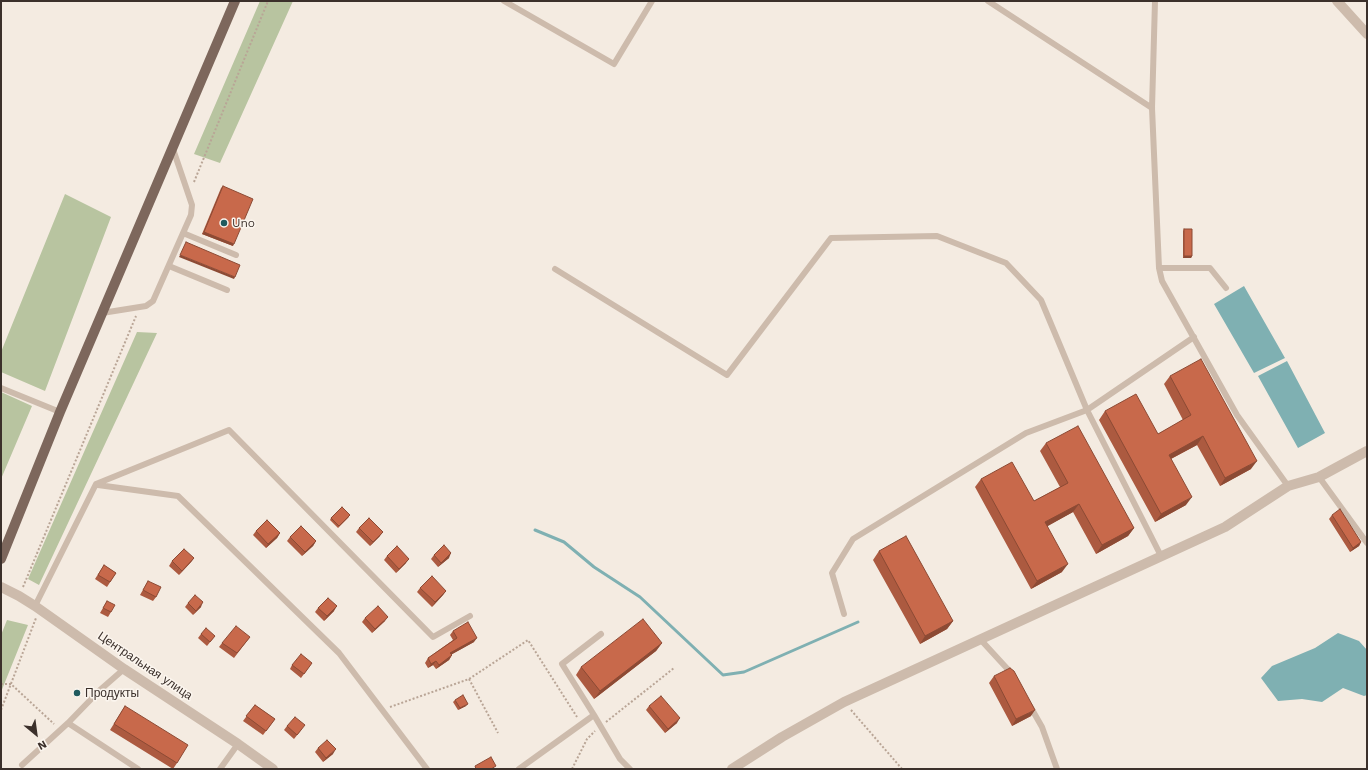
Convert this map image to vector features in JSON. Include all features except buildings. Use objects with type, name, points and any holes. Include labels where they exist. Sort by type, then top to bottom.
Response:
[{"type":"main road","points":[[1,559],[60,412],[235,1]]},
{"type":"street","points":[[1337,1],[1367,34]]},
{"type":"street","points":[[732,769],[782,737],[844,702],[1225,527],[1288,486],[1319,477],[1367,451]]},
{"type":"street","name":"Центральная улица","points":[[1,587],[19,596],[36,610],[274,769]]},
{"type":"lane","points":[[504,1],[614,64],[652,1]]},
{"type":"lane","points":[[988,1],[1152,108]]},
{"type":"lane","points":[[1155,1],[1152,108],[1159,268],[1162,281],[1236,415],[1288,486]]},
{"type":"lane","points":[[102,313],[146,306],[153,301],[191,215],[192,204],[172,147]]},
{"type":"lane","points":[[183,233],[236,256]]},
{"type":"lane","points":[[556,269],[727,375],[831,238],[937,236],[1006,263],[1041,300],[1087,410],[1162,556]]},
{"type":"lane","points":[[168,266],[227,290]]},
{"type":"lane","points":[[1159,268],[1210,268],[1226,288]]},
{"type":"lane","points":[[844,614],[832,572],[853,539],[1026,433],[1087,410],[1194,337]]},
{"type":"lane","points":[[1,388],[60,412]]},
{"type":"lane","points":[[36,610],[96,484],[229,430],[433,637],[470,616]]},
{"type":"lane","points":[[1319,477],[1367,543]]},
{"type":"lane","points":[[96,484],[178,496],[338,653],[427,769]]},
{"type":"lane","points":[[601,634],[562,664],[620,759],[630,769]]},
{"type":"lane","points":[[980,639],[1017,681]]},
{"type":"lane","points":[[22,766],[61,730],[100,690],[124,669]]},
{"type":"lane","points":[[1027,701],[1042,727],[1057,769]]},
{"type":"lane","points":[[519,769],[594,715]]},
{"type":"lane","points":[[68,723],[134,768]]},
{"type":"lane","points":[[220,769],[238,744]]},
{"type":"path","points":[[188,194],[268,1]]},
{"type":"path","points":[[19,596],[140,307]]},
{"type":"path","points":[[1,710],[36,610]]},
{"type":"path","points":[[383,710],[469,679],[528,640],[582,724]]},
{"type":"path","points":[[572,769],[587,739],[600,726],[674,668]]},
{"type":"path","points":[[469,679],[498,733]]},
{"type":"path","points":[[1,684],[11,684],[61,730]]},
{"type":"path","points":[[844,702],[902,769]]},
{"type":"green space","points":[[260,1],[293,1],[220,163],[194,154]]},
{"type":"green space","points":[[65,194],[111,217],[45,391],[1,372],[1,352]]},
{"type":"green space","points":[[137,332],[157,333],[39,585],[28,579]]},
{"type":"green space","points":[[1,392],[32,406],[1,479]]},
{"type":"green space","points":[[7,620],[28,625],[1,692],[1,635]]},
{"type":"water","points":[[1244,286],[1285,358],[1254,373],[1214,304]]},
{"type":"water","points":[[1287,361],[1325,433],[1298,448],[1258,376]]},
{"type":"water","points":[[1338,633],[1359,641],[1367,650],[1367,695],[1364,696],[1343,688],[1322,702],[1302,699],[1278,701],[1261,678],[1272,666],[1315,648]]},
{"type":"waterway","points":[[535,530],[564,542],[594,567],[640,597],[723,675],[744,672],[858,622]]},
{"type":"place","name":"Uno","points":[[224,223]]},
{"type":"place","name":"Продукты","points":[[77,693]]}]
